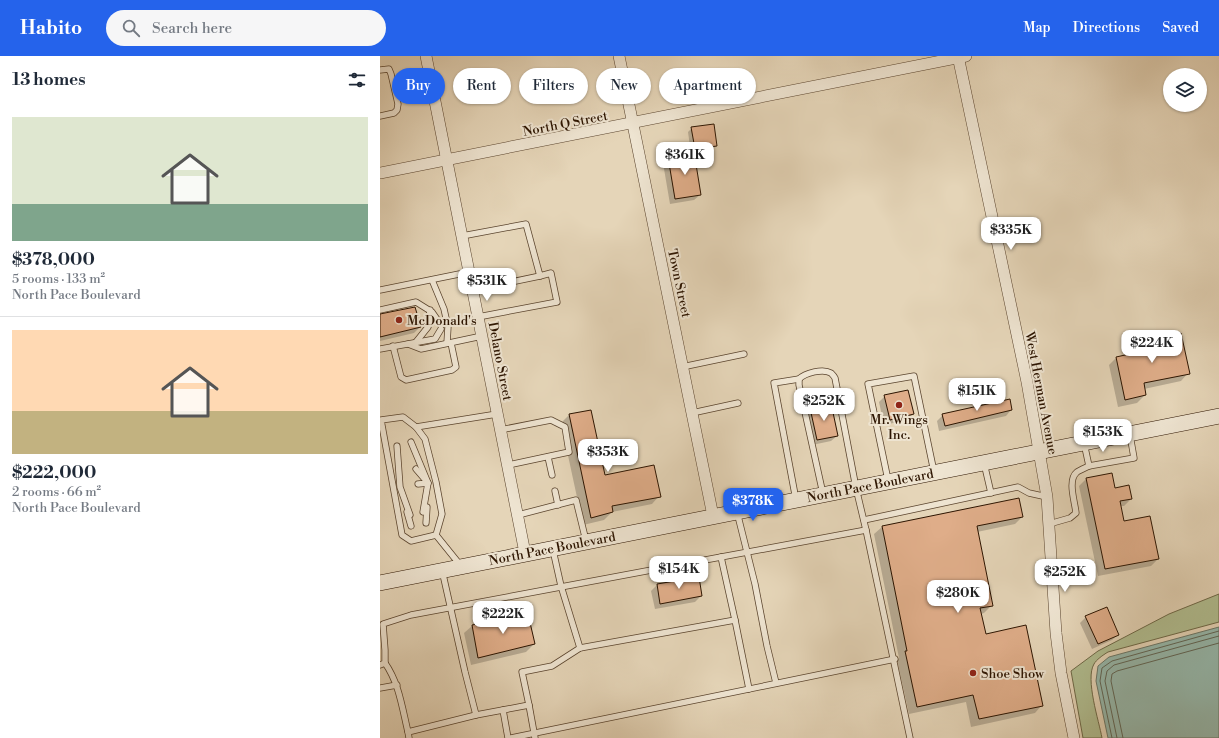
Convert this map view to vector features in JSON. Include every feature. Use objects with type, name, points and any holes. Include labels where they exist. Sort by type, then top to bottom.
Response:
[{"type":"main road","name":"North Pace Boulevard","points":[[380,583],[1219,416]]},
{"type":"street","name":"Delano Street","points":[[426,56],[525,553]]},
{"type":"street","name":"Town Street","points":[[619,56],[713,516]]},
{"type":"street","name":"North Q Street","points":[[380,173],[961,57]]},
{"type":"street","name":"West Herman Avenue","points":[[961,57],[1027,382],[1047,497],[1056,633],[1061,673],[1074,738]]},
{"type":"lane","points":[[380,70],[389,69],[398,104],[397,110],[394,113],[380,116]]},
{"type":"lane","points":[[462,236],[526,224],[540,276]]},
{"type":"lane","points":[[380,290],[469,272]]},
{"type":"lane","points":[[473,290],[551,273],[557,302],[478,317]]},
{"type":"lane","points":[[393,346],[401,377],[406,380],[452,370],[456,367],[449,343],[448,327],[444,309],[432,280]]},
{"type":"lane","points":[[380,310],[416,302],[430,310],[441,327],[434,339],[380,349]]},
{"type":"lane","points":[[416,342],[428,325],[430,310]]},
{"type":"lane","points":[[408,344],[421,348],[482,336]]},
{"type":"lane","points":[[682,367],[744,354]]},
{"type":"lane","points":[[796,500],[774,383],[799,379],[805,374],[825,370],[832,373],[835,378],[856,488],[910,738]]},
{"type":"lane","points":[[888,482],[868,384],[914,376],[934,472]]},
{"type":"lane","points":[[799,379],[799,385],[823,494]]},
{"type":"lane","points":[[692,413],[738,403]]},
{"type":"lane","points":[[416,427],[498,414]]},
{"type":"lane","points":[[403,417],[416,427],[425,439],[436,482],[442,514],[436,535],[411,541],[402,535],[380,420],[403,417]]},
{"type":"lane","points":[[500,430],[551,420],[565,427],[569,452],[508,465]]},
{"type":"lane","points":[[1049,524],[1070,518],[1076,513],[1071,483],[1076,473],[1089,466],[1134,458],[1129,433]]},
{"type":"lane","points":[[411,442],[428,483],[426,523]]},
{"type":"lane","points":[[1084,442],[1089,466]]},
{"type":"lane","points":[[397,446],[402,487],[412,526]]},
{"type":"lane","points":[[413,455],[428,483],[423,512]]},
{"type":"lane","points":[[548,457],[552,475]]},
{"type":"lane","points":[[400,458],[402,487],[410,514]]},
{"type":"lane","points":[[984,462],[991,493]]},
{"type":"lane","points":[[416,469],[428,483]]},
{"type":"lane","points":[[402,472],[402,487],[407,499]]},
{"type":"lane","points":[[418,484],[436,482]]},
{"type":"lane","points":[[421,497],[428,483]]},
{"type":"lane","points":[[394,488],[402,487]]},
{"type":"lane","points":[[864,520],[1018,487],[1029,493],[1047,497]]},
{"type":"lane","points":[[555,492],[558,505]]},
{"type":"lane","points":[[518,515],[576,500],[586,542]]},
{"type":"lane","points":[[736,512],[755,584],[776,683]]},
{"type":"lane","points":[[409,738],[398,685],[392,672],[382,664],[385,650],[383,624],[411,615],[866,530]]},
{"type":"lane","points":[[436,535],[462,566]]},
{"type":"lane","points":[[552,548],[561,586],[580,648]]},
{"type":"lane","points":[[721,557],[749,689]]},
{"type":"lane","points":[[442,570],[464,672],[476,715]]},
{"type":"lane","points":[[535,736],[522,672],[552,666],[580,648],[734,620]]},
{"type":"lane","points":[[503,710],[509,738],[535,736],[776,683],[894,659]]},
{"type":"lane","points":[[380,688],[398,685]]},
{"type":"lane","points":[[408,732],[476,715],[528,705]]},
{"type":"green space","points":[[1219,594],[1219,622],[1108,652],[1096,661],[1092,671],[1091,680],[1102,738],[1083,738],[1071,671],[1098,651],[1169,614]]},
{"type":"water","points":[[1219,627],[1219,738],[1108,738],[1096,681],[1098,666],[1109,657]]},
{"type":"building","points":[[714,124],[717,146],[695,149],[691,127]]},
{"type":"building","points":[[694,152],[701,195],[675,199],[668,157]]},
{"type":"building","name":"McDonald's","points":[[415,307],[421,327],[380,337],[380,314]]},
{"type":"building","points":[[1181,333],[1190,374],[1144,383],[1146,395],[1125,400],[1116,357],[1139,352],[1137,342]]},
{"type":"building","name":"Mr. Wings Inc.","points":[[908,390],[914,414],[890,420],[884,395]]},
{"type":"building","points":[[1010,399],[1012,410],[945,426],[942,414]]},
{"type":"building","points":[[831,403],[838,436],[817,440],[810,408]]},
{"type":"building","points":[[591,410],[605,475],[654,465],[661,497],[612,506],[613,512],[591,518],[569,414]]},
{"type":"building","points":[[1112,473],[1115,488],[1129,485],[1132,499],[1120,501],[1124,521],[1150,516],[1159,559],[1105,569],[1086,478]]},
{"type":"building","points":[[1019,498],[1023,517],[977,526],[993,606],[980,608],[986,634],[1026,625],[1043,706],[979,719],[973,695],[917,707],[882,526]]},
{"type":"building","points":[[699,577],[702,596],[660,604],[657,584]]},
{"type":"building","points":[[1107,607],[1119,635],[1098,644],[1085,616]]},
{"type":"building","points":[[528,614],[535,644],[478,658],[472,625]]},
{"type":"place","name":"McDonald's","points":[[399,320]]},
{"type":"place","name":"Mr. Wings Inc.","points":[[899,405]]},
{"type":"place","name":"Shoe Show","points":[[973,673]]}]
